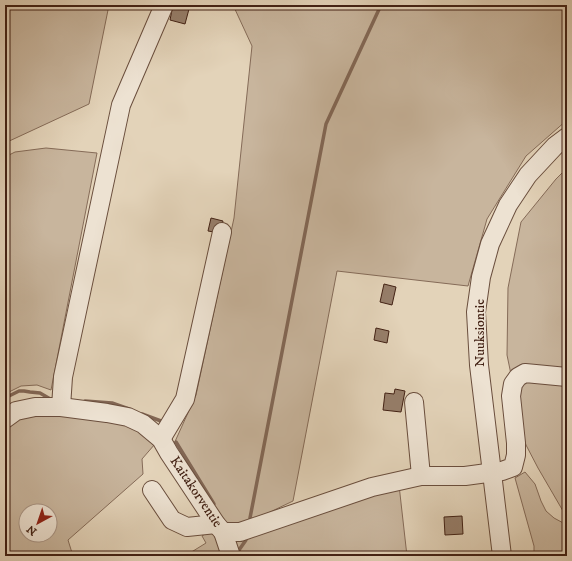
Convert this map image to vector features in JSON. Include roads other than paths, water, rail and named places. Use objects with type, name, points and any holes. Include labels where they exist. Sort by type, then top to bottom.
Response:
[{"type":"street","points":[[61,407],[63,377],[121,105],[164,5]]},
{"type":"street","name":"Nuuksiontie","points":[[502,556],[479,365],[476,312],[481,277],[490,244],[508,205],[528,175],[555,146],[567,137]]},
{"type":"street","points":[[161,439],[185,400],[222,232]]},
{"type":"street","name":"Kaitakorventie","points":[[5,419],[16,411],[35,408],[61,407],[128,417],[143,424],[161,439],[219,528],[240,532],[372,487],[421,476],[465,476],[502,470],[513,466],[516,456],[511,396],[513,384],[518,377],[525,373],[567,377]]},
{"type":"street","points":[[414,402],[421,476]]},
{"type":"street","points":[[152,490],[172,520],[187,527],[219,528],[231,556]]},
{"type":"waterway","points":[[250,518],[326,124],[381,5]]},
{"type":"waterway","points":[[5,398],[19,391],[24,391],[40,393],[52,400]]},
{"type":"waterway","points":[[85,401],[112,403],[129,409]]},
{"type":"waterway","points":[[142,414],[161,421]]},
{"type":"waterway","points":[[176,442],[214,504]]},
{"type":"waterway","points":[[241,556],[239,550],[246,540]]}]
